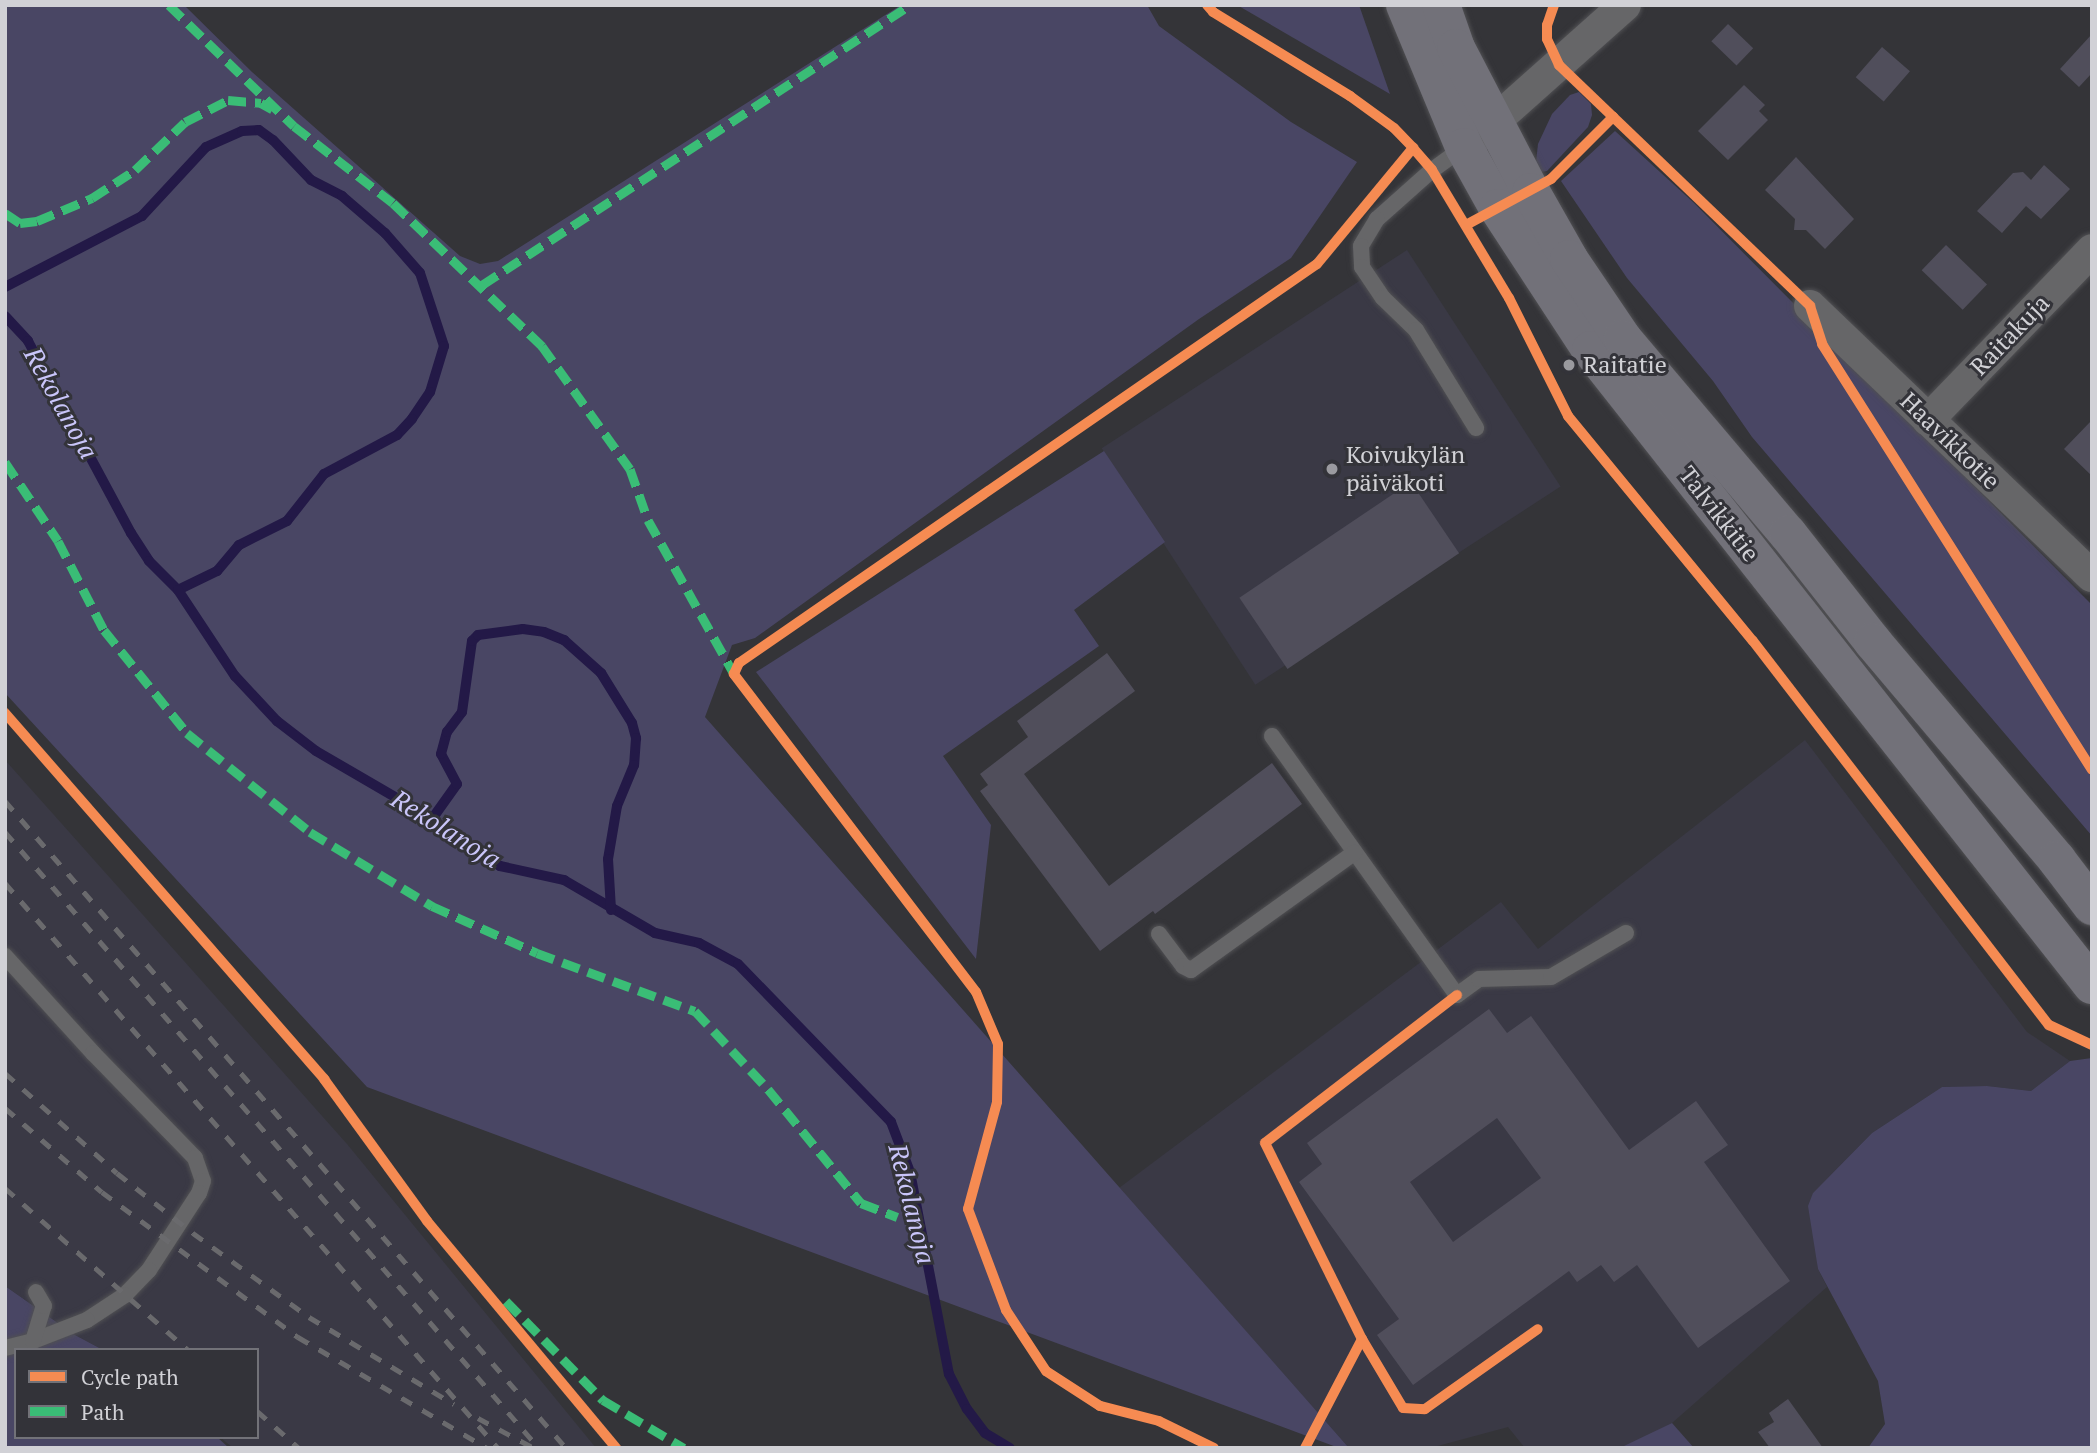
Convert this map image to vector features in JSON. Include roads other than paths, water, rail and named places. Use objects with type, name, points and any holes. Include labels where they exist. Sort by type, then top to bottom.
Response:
[{"type":"main road","name":"Talvikkitie","points":[[1405,5],[1464,147],[1498,208],[1591,350],[2086,963]]},
{"type":"main road","name":"Talvikkitie","points":[[1441,5],[1456,48],[1494,124],[1569,259],[1623,338],[1788,534],[1873,642],[2057,860],[2092,906]]},
{"type":"street","points":[[1464,147],[1494,124],[1625,5]]},
{"type":"street","name":"Raitakuja","points":[[1928,420],[2092,250]]},
{"type":"street","name":"Haavikkotie","points":[[1810,306],[2092,576]]},
{"type":"lane","points":[[1464,147],[1432,170],[1377,219],[1361,246],[1362,267],[1383,298],[1416,330],[1476,428]]},
{"type":"lane","points":[[1272,736],[1457,995],[1479,979],[1551,977],[1626,933]]},
{"type":"lane","points":[[1158,934],[1183,966],[1191,970],[1354,853]]},
{"type":"lane","points":[[5,956],[93,1054],[195,1158],[203,1181],[199,1193],[149,1270],[125,1295],[87,1320],[33,1341],[5,1348]]},
{"type":"lane","points":[[33,1341],[44,1306],[36,1292]]},
{"type":"waterway","points":[[5,287],[142,216],[206,147],[242,131],[259,130],[273,140],[311,180],[342,196],[385,233],[420,273],[444,346],[430,392],[412,419],[397,435],[324,474],[287,521],[239,545],[217,571],[178,590]]},
{"type":"waterway","name":"Rekolanoja","points":[[5,316],[28,341],[131,533],[149,561],[178,590],[235,676],[277,721],[316,751],[419,811],[500,866],[564,880],[655,933],[699,943],[738,964],[891,1122],[910,1172],[949,1374],[967,1409],[985,1433],[1010,1448]]},
{"type":"waterway","points":[[432,819],[457,784],[441,754],[447,732],[462,712],[472,641],[478,635],[523,629],[544,632],[564,640],[601,673],[632,723],[636,738],[634,765],[617,806],[608,859],[611,910]]},
{"type":"railway","points":[[5,801],[566,1448]]},
{"type":"railway","points":[[5,832],[539,1448]]},
{"type":"railway","points":[[5,883],[498,1448]]},
{"type":"railway","points":[[5,1073],[117,1173],[193,1233],[309,1317],[454,1404]]},
{"type":"railway","points":[[5,1108],[102,1192],[298,1337],[487,1448]]},
{"type":"railway","points":[[5,1188],[186,1348]]},
{"type":"railway","points":[[259,1413],[299,1448]]},
{"type":"railway","points":[[478,1418],[534,1448]]},
{"type":"place","name":"Raitatie","points":[[1569,365]]},
{"type":"place","name":"Koivukylän päiväkoti","points":[[1332,469]]}]
